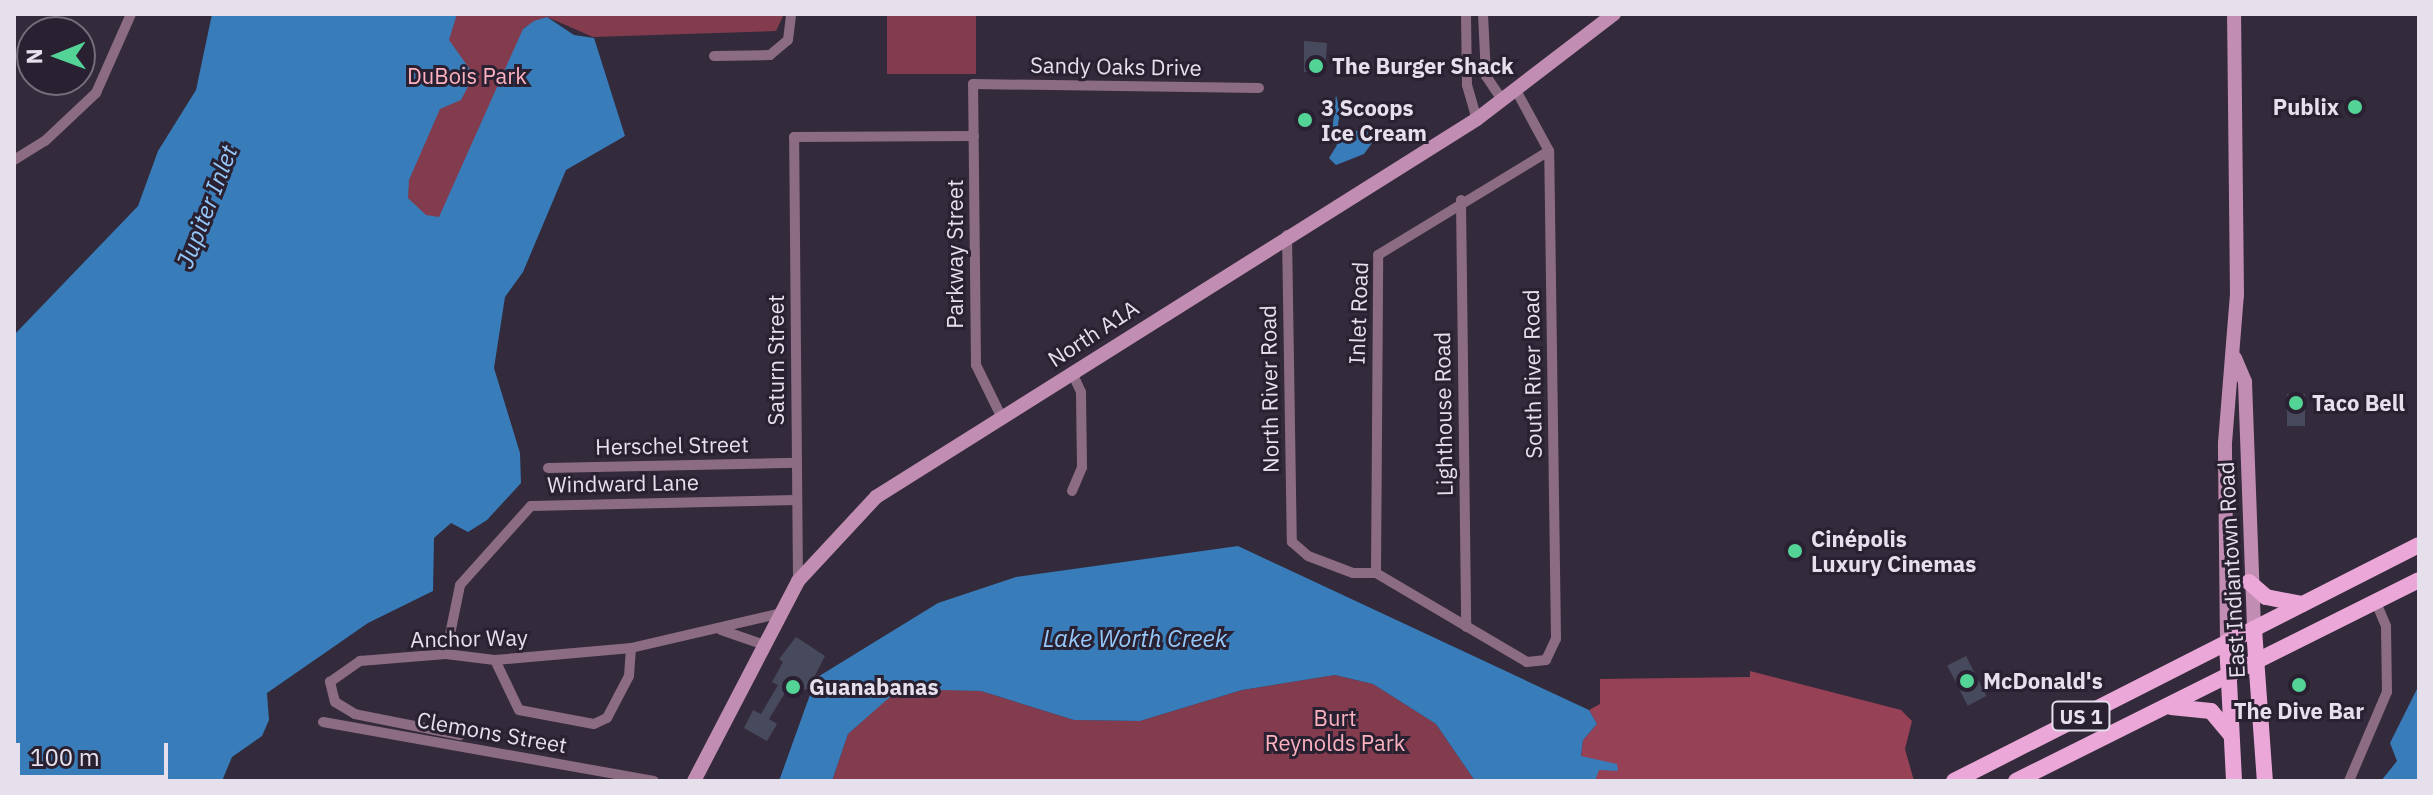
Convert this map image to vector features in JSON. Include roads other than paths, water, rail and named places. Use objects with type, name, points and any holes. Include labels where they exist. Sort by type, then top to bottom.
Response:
[{"type":"main road","name":"US 1","points":[[1954,781],[2419,545]]},
{"type":"main road","name":"US 1","points":[[2016,781],[2419,580]]},
{"type":"main road","points":[[2249,582],[2266,597],[2302,604]]},
{"type":"main road","name":"East Indiantown Road","points":[[2254,629],[2265,781]]},
{"type":"main road","name":"East Indiantown Road","points":[[2227,642],[2234,781]]},
{"type":"main road","points":[[2166,707],[2211,711],[2232,737]]},
{"type":"street","points":[[14,160],[45,141],[96,93],[131,14]]},
{"type":"street","points":[[714,56],[770,55],[788,40],[791,14]]},
{"type":"street","points":[[1466,14],[1467,85],[1477,119]]},
{"type":"street","points":[[1483,14],[1486,76],[1503,101]]},
{"type":"street","name":"North A1A","points":[[694,781],[777,614],[798,581],[876,497],[1287,235],[1477,119],[1517,92],[1614,14]]},
{"type":"street","name":"East Indiantown Road","points":[[2227,642],[2225,443],[2235,358],[2234,14]]},
{"type":"street","name":"Sandy Oaks Drive","points":[[973,84],[1259,88]]},
{"type":"street","name":"Parkway Street","points":[[973,84],[976,365],[1002,418]]},
{"type":"street","name":"South River Road","points":[[1466,627],[1527,662],[1546,660],[1556,639],[1549,151],[1517,92]]},
{"type":"street","name":"Saturn Street","points":[[798,581],[794,137],[974,136]]},
{"type":"street","name":"Inlet Road","points":[[1376,573],[1376,262],[1382,249],[1549,151]]},
{"type":"street","name":"Lighthouse Road","points":[[1461,200],[1466,627]]},
{"type":"street","name":"North River Road","points":[[1287,235],[1292,542],[1308,556],[1353,573],[1376,573]]},
{"type":"street","name":"East Indiantown Road","points":[[2235,358],[2245,382],[2249,582],[2254,629]]},
{"type":"street","points":[[1072,373],[1081,392],[1082,467],[1072,491]]},
{"type":"street","name":"Herschel Street","points":[[548,468],[797,463]]},
{"type":"street","name":"Windward Lane","points":[[446,654],[460,585],[531,506],[797,500]]},
{"type":"street","points":[[1376,573],[1466,627]]},
{"type":"street","points":[[2349,781],[2387,692],[2386,626],[2376,602]]},
{"type":"street","name":"Anchor Way","points":[[460,735],[355,714],[335,702],[328,689],[334,675],[353,662],[446,654],[495,660],[631,648],[719,630],[777,614]]},
{"type":"street","name":"Anchor Way","points":[[719,630],[762,644]]},
{"type":"street","points":[[495,660],[519,710],[594,724],[611,712],[629,676],[631,648]]},
{"type":"street","name":"Clemons Street","points":[[323,722],[654,781]]},
{"type":"water","name":"Jupiter Inlet","points":[[212,14],[457,14],[449,40],[474,75],[461,100],[440,109],[409,180],[408,198],[426,215],[439,217],[523,29],[534,21],[547,17],[574,35],[594,38],[625,136],[566,170],[523,272],[505,297],[494,368],[520,453],[521,483],[487,520],[468,532],[451,523],[434,538],[433,591],[368,623],[267,693],[269,720],[262,736],[232,757],[222,781],[14,781],[14,335],[138,206],[158,151],[196,90]]},
{"type":"water","points":[[1336,95],[1340,112],[1336,137],[1373,126],[1380,132],[1364,154],[1336,165],[1329,158],[1337,145],[1332,133]]},
{"type":"water","name":"Lake Worth Creek","points":[[1238,546],[1589,710],[1597,724],[1583,740],[1581,756],[1617,764],[1618,771],[1599,770],[1595,781],[1475,781],[1436,724],[1373,684],[1335,675],[1242,690],[1140,721],[1074,720],[981,691],[899,689],[848,734],[832,781],[779,781],[816,678],[938,603],[1016,577]]},
{"type":"water","points":[[2419,685],[2419,781],[2381,781],[2397,761],[2390,743]]},
{"type":"place","name":"The Burger Shack","points":[[1316,66]]},
{"type":"place","name":"Publix","points":[[2355,107]]},
{"type":"place","name":"3 Scoops Ice Cream","points":[[1305,120]]},
{"type":"place","name":"Taco Bell","points":[[2296,403]]},
{"type":"place","name":"Cinépolis Luxury Cinemas","points":[[1795,551]]},
{"type":"place","name":"McDonald's","points":[[1967,681]]},
{"type":"place","name":"The Dive Bar","points":[[2299,685]]},
{"type":"place","name":"Guanabanas","points":[[793,687]]},
{"type":"park label","name":"DuBois Park","points":[[467,76]]},
{"type":"park label","name":"Burt Reynolds Park","points":[[1335,730]]}]
